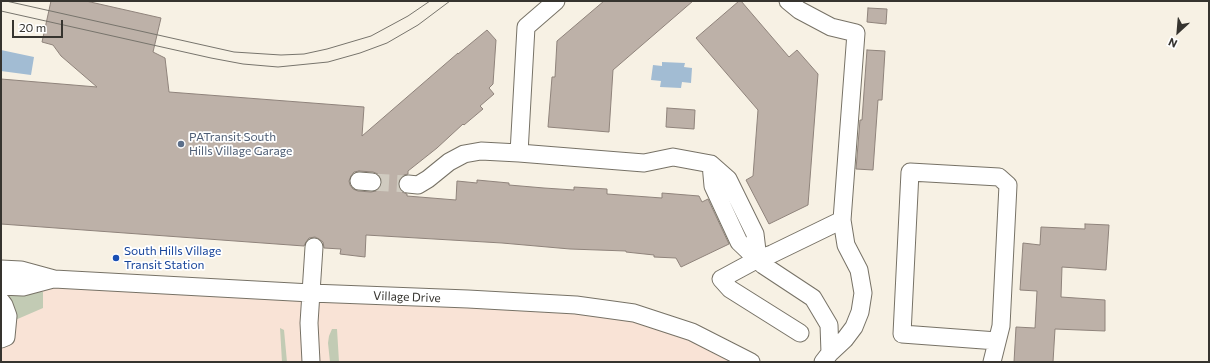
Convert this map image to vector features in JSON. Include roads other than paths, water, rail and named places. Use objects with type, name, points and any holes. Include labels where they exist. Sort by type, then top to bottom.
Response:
[{"type":"street","points":[[519,153],[526,27],[556,1]]},
{"type":"street","points":[[788,1],[799,10],[831,27],[856,34],[842,220],[846,245],[859,270],[863,293],[860,312],[854,327],[845,339],[826,358]]},
{"type":"street","points":[[408,184],[418,184],[428,179],[449,162],[464,154],[481,151],[644,163],[673,156],[711,164],[728,178],[754,234],[758,259],[763,265],[813,298],[829,325],[826,358]]},
{"type":"street","points":[[992,362],[1001,326],[1008,185],[999,177],[910,172],[902,334],[997,341]]},
{"type":"street","points":[[800,333],[730,289],[721,279],[758,259],[772,254],[842,220]]},
{"type":"street","points":[[311,362],[309,323],[314,247]]},
{"type":"street","name":"Village Drive","points":[[1,269],[21,270],[54,278],[311,293],[560,304],[634,314],[692,332],[750,362]]},
{"type":"street","name":"Village Drive","points":[[1,286],[23,287],[54,278]]},
{"type":"street","points":[[1,301],[8,316],[3,338]]},
{"type":"water","points":[[1,50],[34,57],[31,75],[1,71]]},
{"type":"water","points":[[662,62],[685,63],[684,67],[692,68],[691,83],[682,82],[681,88],[660,87],[661,81],[651,80],[653,65],[662,66]]},
{"type":"tunnel","points":[[372,182],[408,184]]},
{"type":"tram line","points":[[6,1],[234,52],[281,55],[304,54],[371,36],[408,16],[430,1]]},
{"type":"tram line","points":[[1,11],[211,58],[243,64],[278,67],[328,62],[360,53],[387,43],[418,25],[450,1]]},
{"type":"place","name":"PATransit South Hills Village Garage","points":[[181,144]]},
{"type":"place","name":"South Hills Village Transit Station","points":[[116,258]]}]
